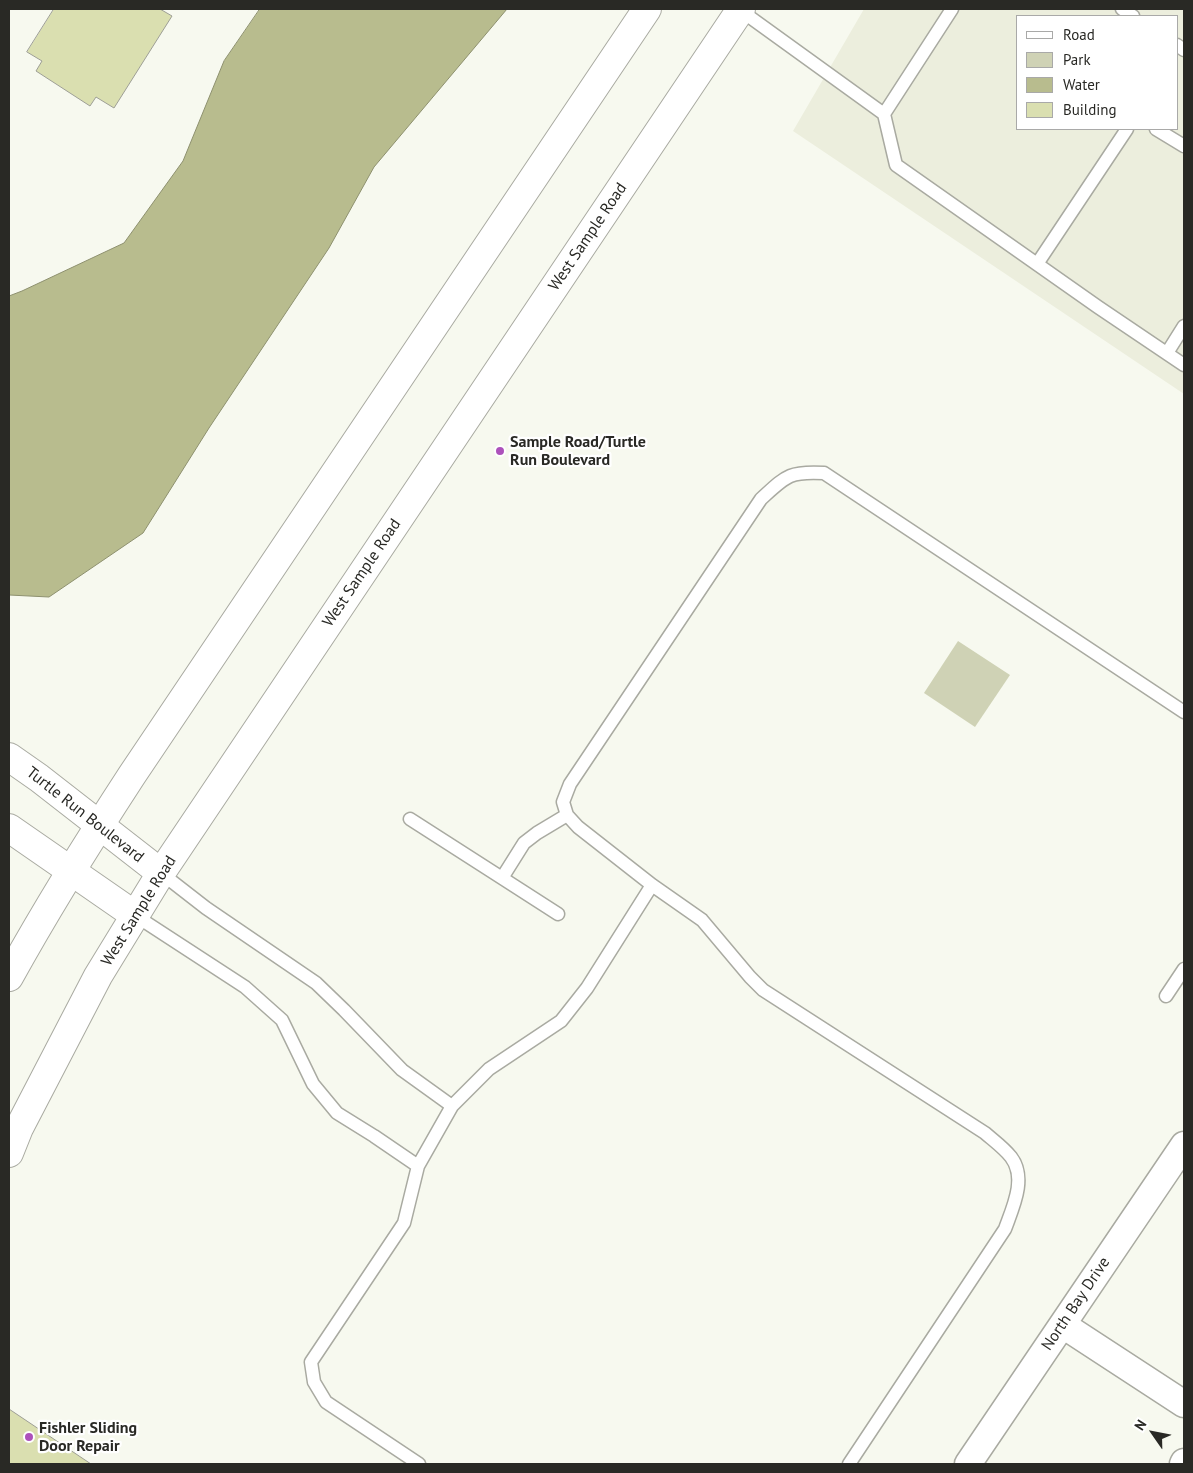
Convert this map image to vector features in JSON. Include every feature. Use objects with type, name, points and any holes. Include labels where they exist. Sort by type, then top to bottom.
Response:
[{"type":"main road","points":[[9,977],[33,932],[99,826],[647,9]]},
{"type":"main road","name":"West Sample Road","points":[[9,1153],[19,1128],[98,976],[161,873],[740,9]]},
{"type":"main road","name":"Turtle Run Boulevard","points":[[9,758],[39,778],[161,873]]},
{"type":"main road","points":[[9,828],[136,916]]},
{"type":"street","name":"North Bay Drive","points":[[968,1464],[1184,1144]]},
{"type":"street","points":[[1063,1325],[1184,1404]]},
{"type":"lane","points":[[740,9],[884,114],[896,165],[1184,364]]},
{"type":"lane","points":[[884,114],[952,9]]},
{"type":"lane","points":[[1038,264],[1126,130]]},
{"type":"lane","points":[[1158,130],[1184,146]]},
{"type":"lane","points":[[1167,353],[1184,326]]},
{"type":"lane","points":[[849,1464],[1005,1228],[1016,1199],[1018,1176],[1012,1158],[985,1133],[763,990],[702,920],[652,885],[578,827],[567,815],[563,802],[570,784],[761,499],[784,478],[803,472],[824,473],[1184,712]]},
{"type":"lane","points":[[502,878],[524,843],[567,815]]},
{"type":"lane","points":[[410,819],[558,914]]},
{"type":"lane","points":[[161,873],[206,908],[316,983],[402,1070],[452,1106]]},
{"type":"lane","points":[[419,1464],[326,1402],[314,1382],[311,1362],[404,1223],[418,1166],[452,1106],[489,1069],[561,1021],[587,988],[652,885]]},
{"type":"lane","points":[[136,916],[245,988],[282,1020],[312,1084],[337,1113],[418,1166]]},
{"type":"lane","points":[[1166,996],[1184,969]]},
{"type":"shaded area","points":[[864,9],[1184,9],[1184,394],[793,131]]},
{"type":"green space","points":[[958,641],[1010,675],[975,727],[924,693]]},
{"type":"water","points":[[260,9],[507,9],[374,167],[329,248],[209,428],[143,533],[49,597],[9,595],[9,296],[124,243],[183,161],[224,61]]},
{"type":"building","points":[[54,9],[160,9],[172,16],[114,108],[96,97],[90,106],[36,71],[42,61],[27,52]]},
{"type":"building","name":"Fishler Sliding Door Repair","points":[[9,1409],[91,1464],[9,1464]]},
{"type":"place","name":"Sample Road/Turtle Run Boulevard","points":[[500,451]]},
{"type":"place","name":"Fishler Sliding Door Repair","points":[[29,1437]]}]
